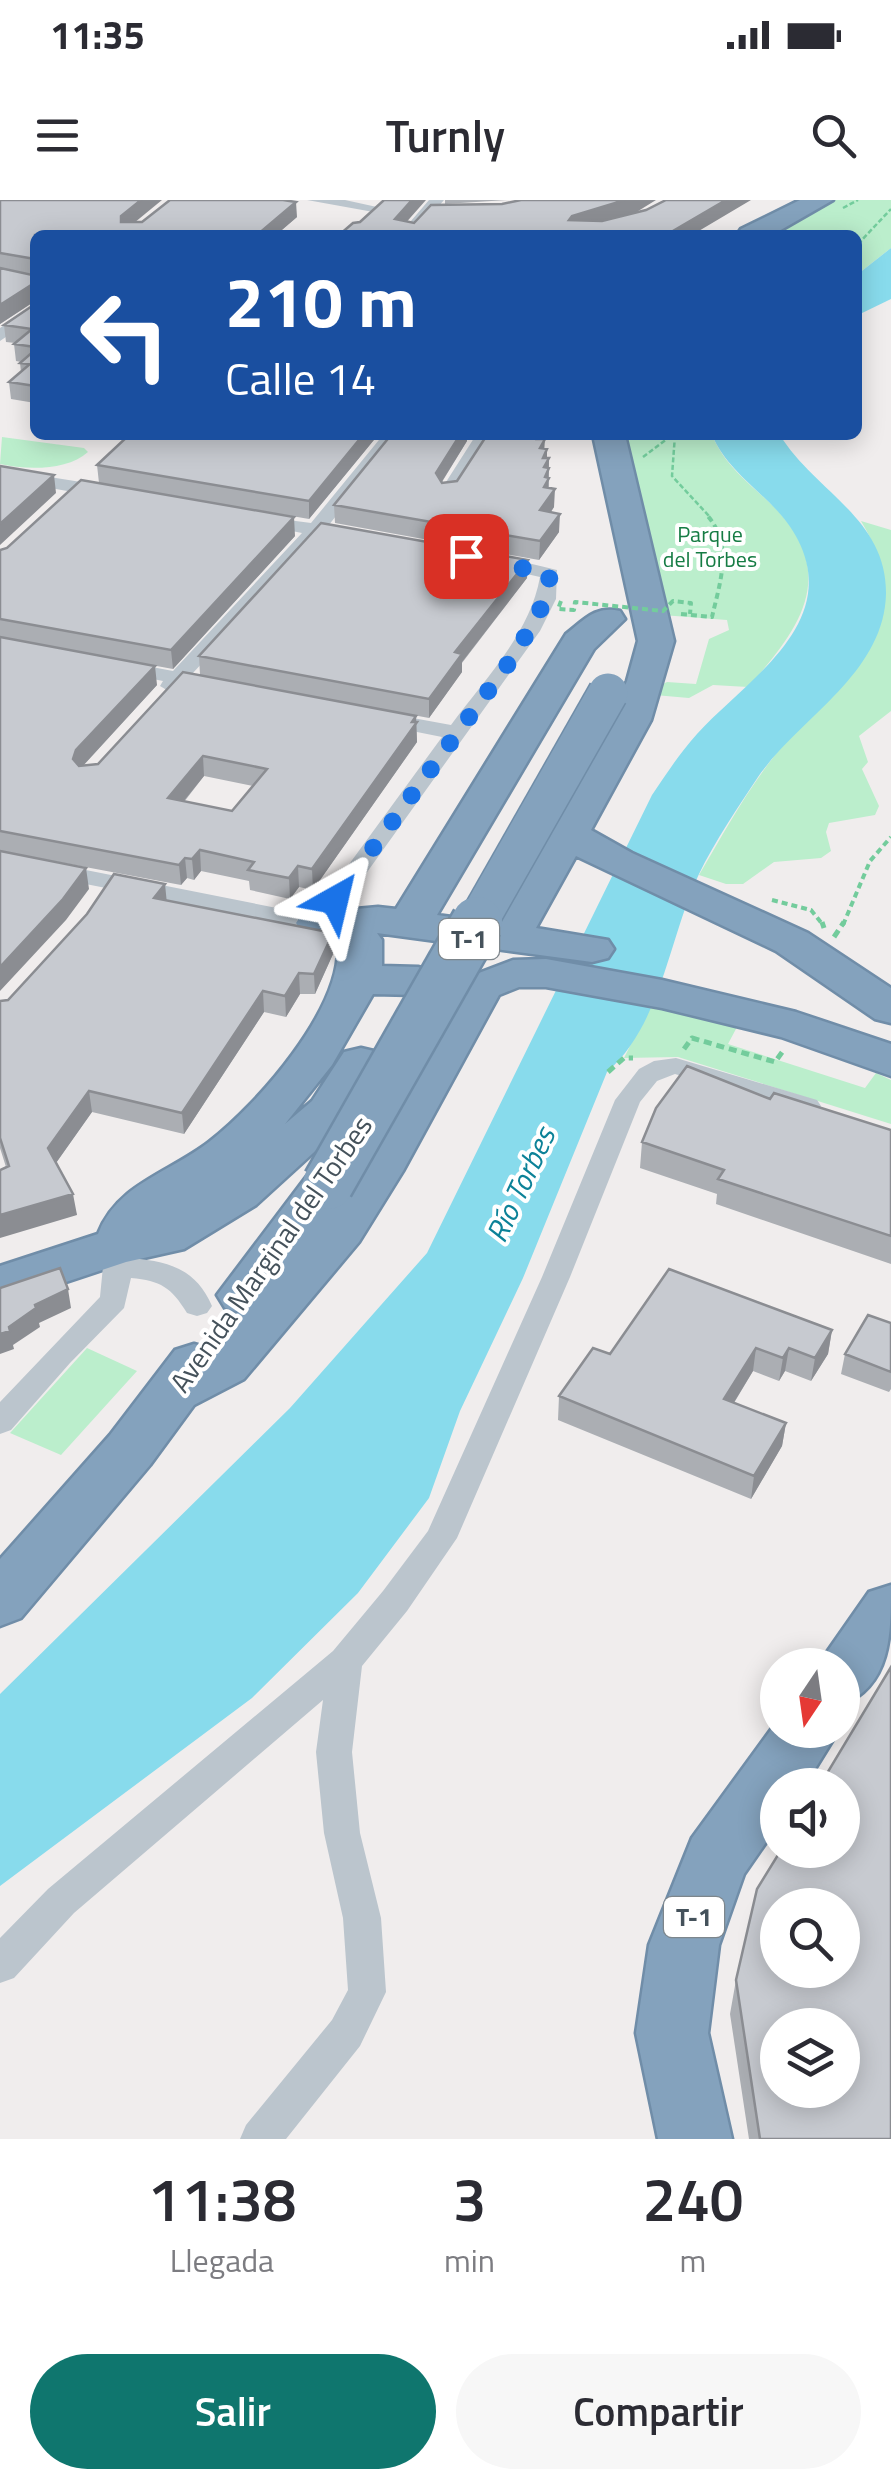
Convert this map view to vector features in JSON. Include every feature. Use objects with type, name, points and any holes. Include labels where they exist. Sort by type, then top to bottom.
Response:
[{"type":"highway","points":[[732,230],[785,200]]},
{"type":"highway","points":[[761,230],[820,200]]},
{"type":"highway","name":"Avenida Marginal del Torbes","points":[[119,1256],[166,1236],[238,1193],[328,1112],[594,691],[607,619],[609,570],[584,440]]},
{"type":"highway","name":"Avenida Marginal del Torbes","points":[[0,1600],[130,1450],[328,1184],[594,691],[641,570],[609,440]]},
{"type":"highway","points":[[510,936],[632,722],[644,694],[656,641],[641,570]]},
{"type":"highway","points":[[410,924],[579,642],[607,619]]},
{"type":"highway","points":[[567,834],[617,862],[792,942],[891,1009]]},
{"type":"highway","points":[[318,922],[351,918],[510,936],[673,965],[770,990],[891,1042]]},
{"type":"highway","points":[[318,922],[447,944],[510,936]]},
{"type":"highway","points":[[119,1256],[132,1216],[228,1152],[264,1118],[318,1049],[359,982],[364,953],[360,940],[318,922]]},
{"type":"highway","points":[[176,1390],[225,1365],[341,1228],[378,1172],[482,986],[498,978],[546,972],[662,994],[796,1026],[891,1061]]},
{"type":"highway","points":[[359,982],[388,978],[432,983],[453,990],[472,1003]]},
{"type":"highway","name":"T-1","points":[[0,1285],[119,1256]]},
{"type":"highway","points":[[860,1654],[891,1610]]},
{"type":"highway","name":"T-1","points":[[695,2139],[672,2034],[684,1945],[716,1859],[794,1748]]},
{"type":"street","points":[[314,200],[384,204]]},
{"type":"street","points":[[360,225],[384,204]]},
{"type":"street","points":[[410,230],[425,213],[441,207]]},
{"type":"street","points":[[0,336],[30,313]]},
{"type":"street","points":[[152,706],[316,529],[388,440]]},
{"type":"street","points":[[448,492],[490,440]]},
{"type":"street","points":[[0,474],[85,481],[133,497]]},
{"type":"street","points":[[54,510],[85,481]]},
{"type":"street","points":[[243,516],[372,539]]},
{"type":"street","points":[[0,860],[104,890],[318,922],[532,627],[546,599],[550,574],[466,556]]},
{"type":"street","points":[[106,665],[233,689]]},
{"type":"street","points":[[363,715],[456,733]]},
{"type":"street","points":[[0,1965],[61,1901],[345,1661],[442,1538],[556,1277],[614,1131],[628,1100],[648,1075],[663,1067],[676,1066],[835,1114]]},
{"type":"street","points":[[0,1422],[59,1355],[114,1301],[119,1256],[178,1277],[191,1287],[197,1306]]},
{"type":"street","points":[[260,2139],[346,2033],[367,1992],[362,1918],[342,1833],[334,1752],[345,1661]]},
{"type":"path","points":[[862,240],[891,209]]},
{"type":"path","points":[[642,459],[667,440]]},
{"type":"path","points":[[561,601],[558,609],[574,610],[575,602],[663,611],[674,601],[691,603],[690,614],[712,617],[724,553],[712,520],[672,476],[673,440]]},
{"type":"path","points":[[826,940],[841,933],[847,908],[864,881],[864,871],[877,849],[891,836]]},
{"type":"path","points":[[678,1057],[692,1038],[775,1062]]},
{"type":"green space","points":[[820,200],[891,200],[891,248],[862,271],[862,230],[761,230]]},
{"type":"green space","points":[[2,437],[84,448],[88,452],[58,466],[10,466],[0,464]]},
{"type":"green space","name":"Parque del Torbes","points":[[610,440],[714,440],[731,465],[793,530],[805,554],[808,577],[797,622],[748,687],[713,685],[689,698],[643,694],[667,682],[696,684],[709,639],[729,630],[727,620],[649,614]]},
{"type":"green space","points":[[861,521],[891,530],[891,711],[859,736],[868,762],[862,769],[879,806],[875,815],[829,823],[826,832],[831,851],[821,858],[774,862],[743,884],[726,884],[699,875],[772,759],[843,685],[869,646],[877,621],[881,582],[877,555]]},
{"type":"green space","points":[[651,1004],[737,1027],[728,1044],[865,1088],[876,1073],[891,1080],[891,1124],[678,1057],[624,1058]]},
{"type":"green space","points":[[87,1348],[137,1371],[61,1455],[10,1433]]},
{"type":"water","points":[[891,248],[891,299],[862,313],[862,271]]},
{"type":"water","name":"Río Torbes","points":[[715,440],[784,440],[862,525],[883,568],[886,594],[882,622],[871,648],[837,693],[775,755],[705,862],[652,1005],[626,1052],[607,1072],[523,1278],[460,1411],[429,1498],[358,1593],[252,1698],[0,1886],[0,1694],[290,1408],[427,1253],[652,795],[691,741],[761,672],[798,625],[807,599],[808,571],[798,540],[778,512]]},
{"type":"building","points":[[0,200],[141,200],[121,216],[121,222],[142,222],[170,200],[296,202],[263,230],[30,230],[30,258],[0,253]]},
{"type":"building","points":[[384,200],[412,200],[395,219],[414,223],[431,205],[625,200],[569,220],[602,221],[646,210],[666,200],[726,200],[675,230],[345,230]]},
{"type":"building","points":[[0,268],[30,275],[30,286],[0,305]]},
{"type":"building","points":[[30,307],[30,329],[4,325]]},
{"type":"building","points":[[30,331],[30,346],[14,344]]},
{"type":"building","points":[[30,364],[30,385],[9,382]]},
{"type":"building","points":[[124,440],[359,440],[309,501],[97,465]]},
{"type":"building","points":[[387,440],[457,440],[436,473],[442,483],[457,481],[484,440],[544,440],[540,448],[547,449],[543,458],[549,458],[544,467],[549,468],[545,477],[549,478],[544,487],[555,489],[540,510],[560,514],[540,541],[334,505]]},
{"type":"building","points":[[0,466],[54,475],[0,524]]},
{"type":"building","points":[[81,480],[294,517],[171,650],[0,619],[0,550],[7,548]]},
{"type":"building","points":[[321,523],[528,560],[455,652],[462,654],[429,699],[199,656]]},
{"type":"building","points":[[0,637],[155,666],[76,750],[73,759],[79,766],[98,764],[183,672],[416,716],[412,722],[417,722],[312,869],[298,866],[289,878],[248,870],[254,862],[200,850],[179,865],[0,831]],"holes":[[[203,756],[267,769],[232,811],[168,798]]]},
{"type":"building","points":[[0,851],[86,868],[0,967]]},
{"type":"building","points":[[114,874],[165,884],[154,898],[333,933],[314,974],[299,973],[285,996],[263,991],[182,1113],[89,1091],[48,1148],[73,1194],[0,1215],[0,1170],[9,1166],[0,1138],[0,1001],[8,1000],[87,914]]},
{"type":"building","points":[[687,1066],[770,1099],[774,1093],[891,1130],[891,1236],[718,1179],[724,1170],[642,1142],[656,1108]]},
{"type":"building","points":[[60,1268],[68,1289],[35,1305],[9,1327],[10,1331],[0,1334],[0,1288]]},
{"type":"building","points":[[669,1269],[832,1330],[815,1358],[789,1348],[783,1358],[756,1348],[724,1399],[786,1423],[754,1476],[559,1396],[593,1348],[610,1354]]},
{"type":"building","points":[[868,1315],[891,1323],[891,1372],[845,1354]]},
{"type":"building","points":[[891,1667],[891,2139],[760,2139],[736,1980],[757,1889],[770,1868],[860,1868],[860,1768],[830,1768],[842,1748],[860,1748],[860,1719]]},
{"type":"route","points":[[335,900],[516,653],[546,599],[550,574],[466,556]]}]
